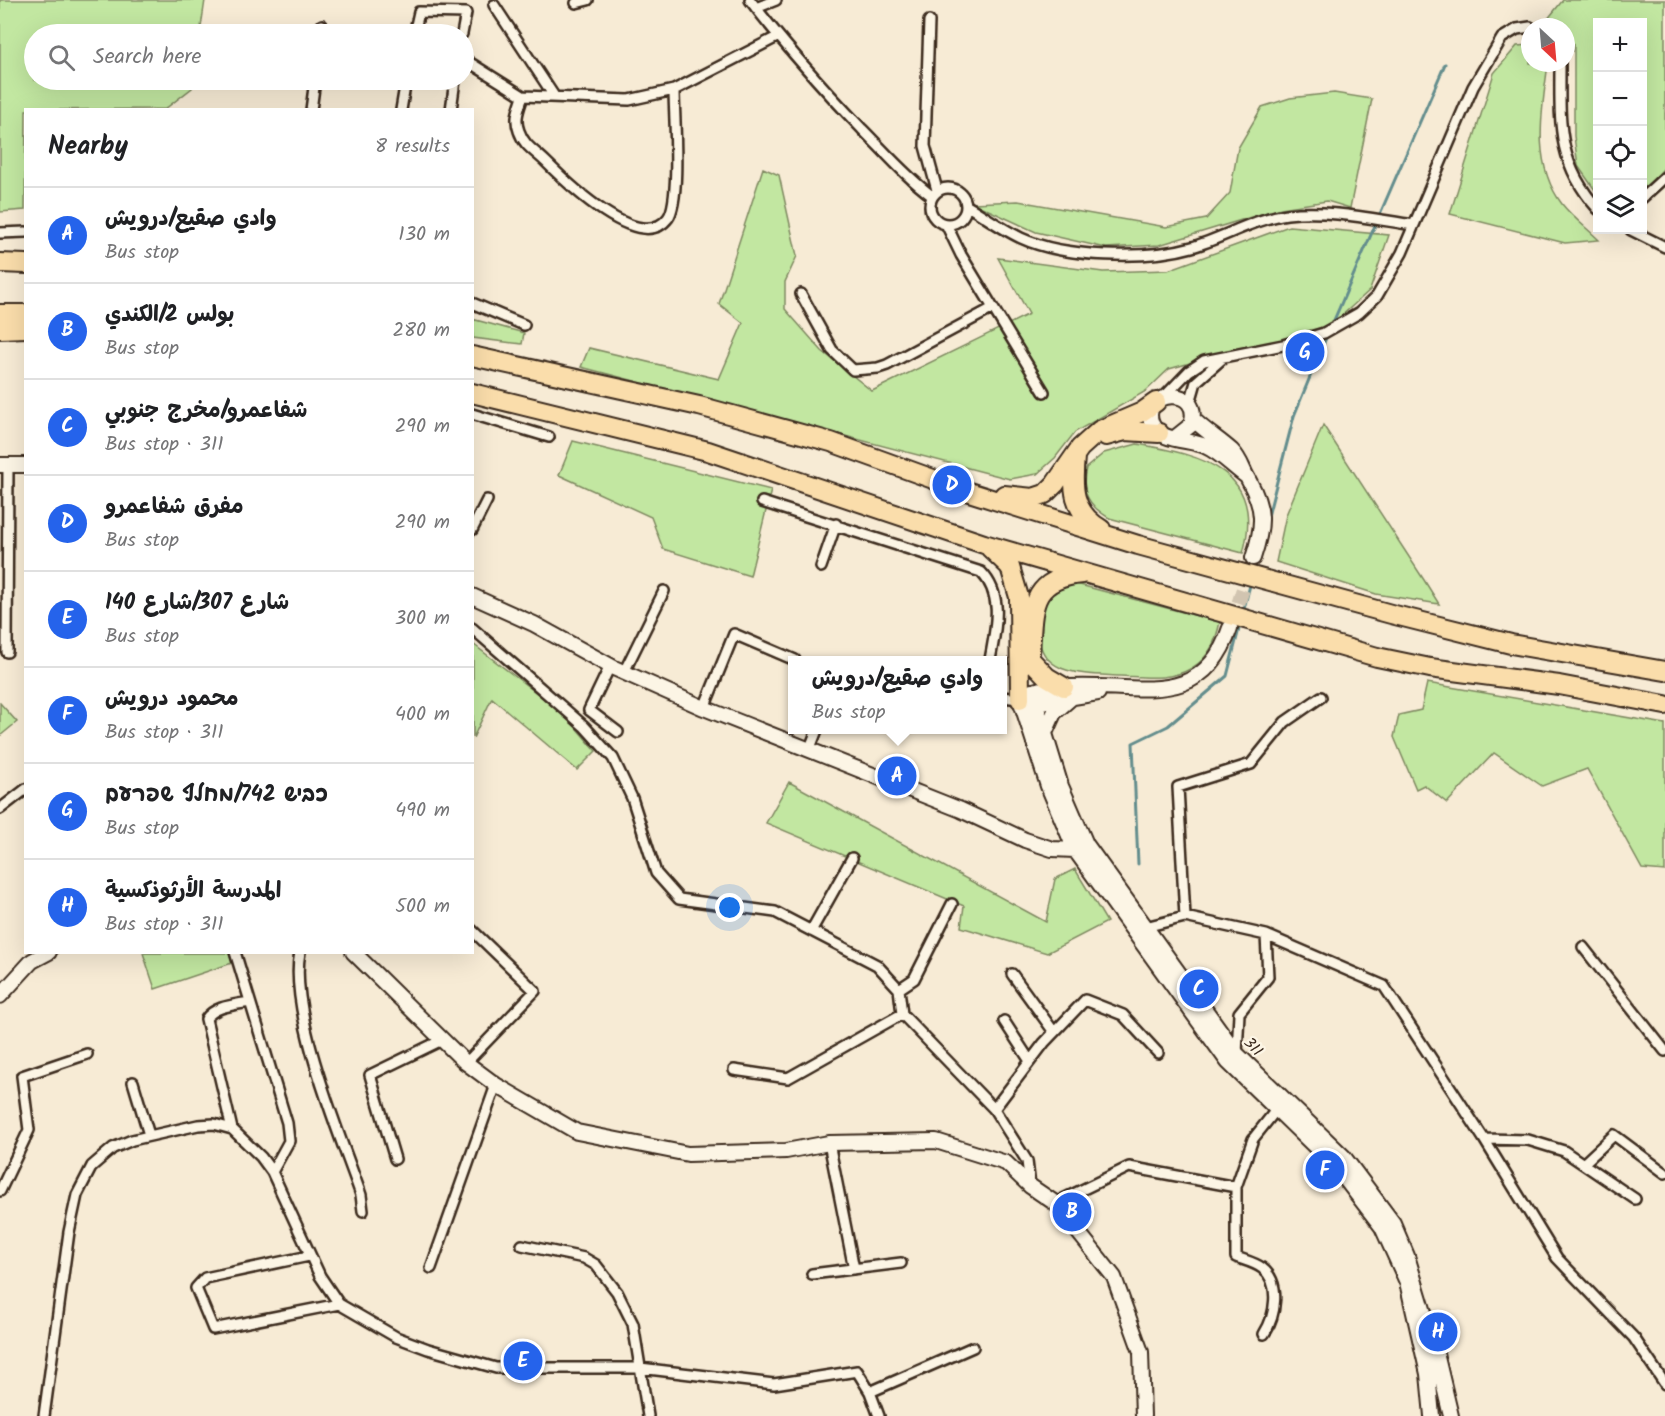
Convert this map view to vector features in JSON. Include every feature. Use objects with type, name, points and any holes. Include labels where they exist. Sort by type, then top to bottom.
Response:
[{"type":"highway","points":[[0,263],[24,264]]},
{"type":"highway","points":[[0,314],[24,314]]},
{"type":"highway","points":[[0,329],[24,328]]},
{"type":"highway","points":[[474,356],[699,406],[831,442],[969,492],[1138,544],[1391,614],[1511,644],[1665,671]]},
{"type":"highway","points":[[474,393],[708,451],[984,544],[1377,657],[1430,668],[1559,685],[1665,705]]},
{"type":"highway","points":[[969,492],[1033,498],[1045,494],[1075,455],[1093,438],[1110,424],[1137,415],[1160,399]]},
{"type":"highway","points":[[1093,438],[1125,431],[1167,435]]},
{"type":"highway","points":[[1075,455],[1073,492],[1084,517],[1104,531],[1138,544]]},
{"type":"highway","points":[[984,544],[1010,567],[1016,585],[1022,698]]},
{"type":"highway","points":[[1022,698],[1030,659],[1033,612],[1040,591],[1060,577],[1090,574]]},
{"type":"highway","points":[[1030,659],[1047,677],[1069,692]]},
{"type":"street","points":[[576,3],[588,0]]},
{"type":"street","points":[[750,0],[777,37],[912,181],[935,193]]},
{"type":"street","points":[[756,8],[777,0]]},
{"type":"street","points":[[494,5],[554,96]]},
{"type":"street","points":[[416,24],[419,12],[466,13],[464,24]]},
{"type":"street","points":[[929,21],[925,146],[935,193]]},
{"type":"street","points":[[1253,558],[1262,515],[1257,495],[1246,477],[1205,446],[1167,435],[1151,423],[1151,415],[1160,399],[1196,366],[1214,359],[1284,345],[1324,333],[1359,313],[1377,296],[1402,253],[1431,191],[1473,87],[1502,38],[1521,28]]},
{"type":"street","points":[[474,65],[523,96],[629,99],[674,90],[777,37]]},
{"type":"street","points":[[1560,72],[1559,130],[1565,154],[1581,191],[1593,204]]},
{"type":"street","points":[[311,108],[314,90]]},
{"type":"street","points":[[401,108],[404,90]]},
{"type":"street","points":[[451,108],[454,90]]},
{"type":"street","points":[[523,96],[516,117],[519,132],[528,148],[590,203],[624,222],[651,226],[663,223],[672,209],[676,162],[674,90]]},
{"type":"street","points":[[1647,193],[1665,177]]},
{"type":"street","points":[[1044,392],[961,255],[946,224],[935,219],[931,214],[930,202],[935,193],[948,187],[958,190],[966,205],[1022,238],[1093,254],[1127,256],[1161,254],[1191,247],[1284,214],[1336,214],[1414,225]]},
{"type":"street","points":[[946,224],[963,217],[966,205]]},
{"type":"street","points":[[0,233],[24,232]]},
{"type":"street","points":[[1638,234],[1665,247]]},
{"type":"street","points":[[801,294],[832,350],[854,370],[887,365],[993,308]]},
{"type":"street","points":[[474,304],[524,325]]},
{"type":"street","points":[[1167,435],[1187,431],[1193,419],[1190,403],[1196,382],[1224,358]]},
{"type":"street","points":[[1160,399],[1175,395],[1190,403]]},
{"type":"street","points":[[474,415],[549,438]]},
{"type":"street","points":[[1193,419],[1234,453],[1244,465],[1246,477]]},
{"type":"street","points":[[8,652],[4,465],[24,465]]},
{"type":"street","points":[[474,526],[486,500]]},
{"type":"street","points":[[762,502],[981,572],[995,598],[997,619],[991,656]]},
{"type":"street","points":[[821,567],[836,524]]},
{"type":"street","points":[[624,672],[664,591]]},
{"type":"street","points":[[474,597],[534,624],[609,666],[704,708],[810,748],[961,810],[1025,840],[1052,849],[1080,847]]},
{"type":"street","points":[[1022,698],[1069,692],[1167,687],[1200,675],[1216,661],[1230,628]]},
{"type":"street","points":[[474,630],[585,726],[612,758],[632,798],[656,873],[679,899],[775,912],[877,965],[899,989],[902,1014],[994,1109],[1027,1161],[1030,1186]]},
{"type":"street","points":[[704,708],[734,634],[788,657]]},
{"type":"street","points":[[609,666],[589,710],[618,732]]},
{"type":"street","points":[[1045,733],[1069,692]]},
{"type":"street","points":[[1185,917],[1178,787],[1251,764],[1285,722],[1321,697]]},
{"type":"street","name":"311","points":[[1022,698],[1045,733],[1080,847]]},
{"type":"street","name":"311","points":[[1022,698],[1048,786],[1080,847],[1237,1054],[1343,1156],[1393,1223],[1407,1256],[1435,1349],[1450,1416]]},
{"type":"street","points":[[810,748],[815,734]]},
{"type":"street","points":[[0,809],[24,791]]},
{"type":"street","points":[[811,931],[852,858]]},
{"type":"street","points":[[899,989],[914,979],[951,904]]},
{"type":"street","points":[[1140,929],[1185,917],[1266,935],[1384,986],[1484,1139],[1557,1258],[1634,1338],[1665,1384]]},
{"type":"street","name":"311","points":[[1140,929],[1228,1062],[1336,1167],[1382,1227],[1407,1282],[1428,1374],[1432,1416]]},
{"type":"street","points":[[466,1063],[535,992],[474,932]]},
{"type":"street","points":[[1237,1054],[1239,1012],[1268,978],[1266,935]]},
{"type":"street","points":[[1583,947],[1665,1051]]},
{"type":"street","points":[[0,996],[32,961],[45,954]]},
{"type":"street","points":[[236,954],[287,1124],[289,1141],[272,1172]]},
{"type":"street","points":[[300,954],[296,970],[311,1048],[361,1195],[363,1211]]},
{"type":"street","points":[[359,954],[466,1063],[496,1085],[577,1132],[688,1154],[786,1152],[830,1143],[936,1141],[1006,1163],[1030,1186],[1055,1203],[1114,1276],[1141,1352],[1143,1416]]},
{"type":"street","points":[[1012,974],[1054,1032]]},
{"type":"street","points":[[994,1109],[1054,1032],[1085,1000],[1123,1015],[1158,1053]]},
{"type":"street","points":[[249,1002],[218,1009],[210,1013],[206,1019],[232,1129],[272,1172],[309,1256],[339,1304],[396,1337],[496,1368],[640,1368],[774,1384],[857,1371],[870,1392],[879,1416]]},
{"type":"street","points":[[735,1070],[788,1078],[902,1014]]},
{"type":"street","points":[[1004,1022],[1030,1061]]},
{"type":"street","points":[[395,1159],[370,1075],[442,1040]]},
{"type":"street","points":[[0,1191],[29,1130],[22,1076],[87,1054]]},
{"type":"street","points":[[133,1082],[149,1135]]},
{"type":"street","points":[[431,1268],[496,1085]]},
{"type":"street","points":[[1264,1334],[1272,1321],[1275,1309],[1272,1284],[1263,1268],[1236,1257],[1236,1187],[1253,1138],[1276,1110]]},
{"type":"street","points":[[44,1416],[69,1232],[77,1195],[92,1166],[113,1148],[149,1135],[198,1125],[214,1124],[232,1129]]},
{"type":"street","points":[[1583,1164],[1614,1136],[1665,1173]]},
{"type":"street","points":[[1484,1139],[1528,1140],[1564,1151],[1635,1199]]},
{"type":"street","points":[[830,1143],[854,1269]]},
{"type":"street","points":[[1055,1203],[1129,1167],[1236,1187]]},
{"type":"street","points":[[522,1245],[584,1258],[596,1266],[617,1292],[633,1324],[648,1416]]},
{"type":"street","points":[[309,1256],[205,1278],[196,1288],[213,1329],[339,1304]]},
{"type":"street","points":[[812,1274],[901,1263]]},
{"type":"street","points":[[870,1392],[973,1347]]},
{"type":"green space","points":[[0,0],[205,0],[201,24],[24,24],[24,90],[189,90],[166,108],[24,108],[24,210],[0,212]]},
{"type":"green space","points":[[1563,0],[1665,0],[1665,167],[1647,186],[1647,18],[1593,18],[1593,187],[1578,166],[1574,136],[1575,18],[1549,18]]},
{"type":"green space","points":[[1517,46],[1521,46],[1521,72],[1547,72],[1541,136],[1542,154],[1552,188],[1562,204],[1599,240],[1565,243],[1450,214],[1494,73]]},
{"type":"green space","points":[[1334,93],[1372,99],[1350,208],[1327,201],[1281,208],[1159,245],[1106,248],[1036,232],[973,203],[1018,201],[1166,227],[1206,219],[1230,193],[1238,148],[1262,107],[1290,98]]},
{"type":"green space","points":[[763,168],[779,175],[797,256],[785,282],[785,309],[822,351],[872,391],[1029,314],[998,258],[1103,272],[1168,270],[1289,226],[1389,235],[1370,290],[1339,318],[1295,341],[1208,358],[1169,369],[1146,391],[1075,432],[1055,458],[1037,474],[1010,479],[581,367],[589,348],[719,379],[743,323],[719,304]]},
{"type":"green space","points":[[474,320],[524,333],[522,344],[474,338]]},
{"type":"green space","points":[[1323,425],[1439,604],[1376,594],[1276,562],[1286,515]]},
{"type":"green space","points":[[573,441],[771,490],[750,576],[663,549],[651,517],[559,475]]},
{"type":"green space","points":[[1137,444],[1185,454],[1206,462],[1223,472],[1237,485],[1245,503],[1248,525],[1243,553],[1109,518],[1091,503],[1084,484],[1086,468],[1104,453]]},
{"type":"green space","points":[[1076,584],[1220,622],[1214,642],[1198,664],[1184,672],[1166,677],[1093,675],[1066,670],[1055,665],[1046,657],[1041,646],[1040,618],[1043,604],[1051,588]]},
{"type":"green space","points":[[474,645],[565,715],[596,751],[577,770],[492,698],[474,736]]},
{"type":"green space","points":[[1427,683],[1665,724],[1665,871],[1642,869],[1587,769],[1542,786],[1494,753],[1447,803],[1424,785],[1416,789],[1394,737],[1399,715],[1421,710]]},
{"type":"green space","points":[[0,703],[17,722],[0,736]]},
{"type":"green space","points":[[789,782],[1046,922],[1055,879],[1075,869],[1107,922],[1047,953],[961,927],[964,906],[766,823]]},
{"type":"green space","points":[[143,954],[229,954],[232,963],[155,989]]},
{"type":"waterway","points":[[1331,327],[1445,64]]},
{"type":"waterway","points":[[1267,520],[1294,416],[1328,333]]},
{"type":"waterway","points":[[1243,613],[1251,581]]},
{"type":"waterway","points":[[1138,864],[1133,743],[1168,726],[1227,676],[1240,625]]},
{"type":"tunnel","points":[[1232,623],[1253,558]]},
{"type":"place","name":"כביש 742/מחלף שפרעם","points":[[1305,352]]},
{"type":"place","name":"مفرق شفاعمرو","points":[[952,485]]},
{"type":"place","name":"وادي صقيع/درويش","points":[[897,776]]},
{"type":"place","name":"شفاعمرو/مخرج جنوبي","points":[[1199,989]]},
{"type":"place","name":"محمود درويش","points":[[1325,1170]]},
{"type":"place","name":"بولس 2/الكندي","points":[[1072,1212]]},
{"type":"place","name":"المدرسة الأرثوذكسية","points":[[1438,1332]]},
{"type":"place","name":"شارع 307/شارع 140","points":[[523,1361]]}]
